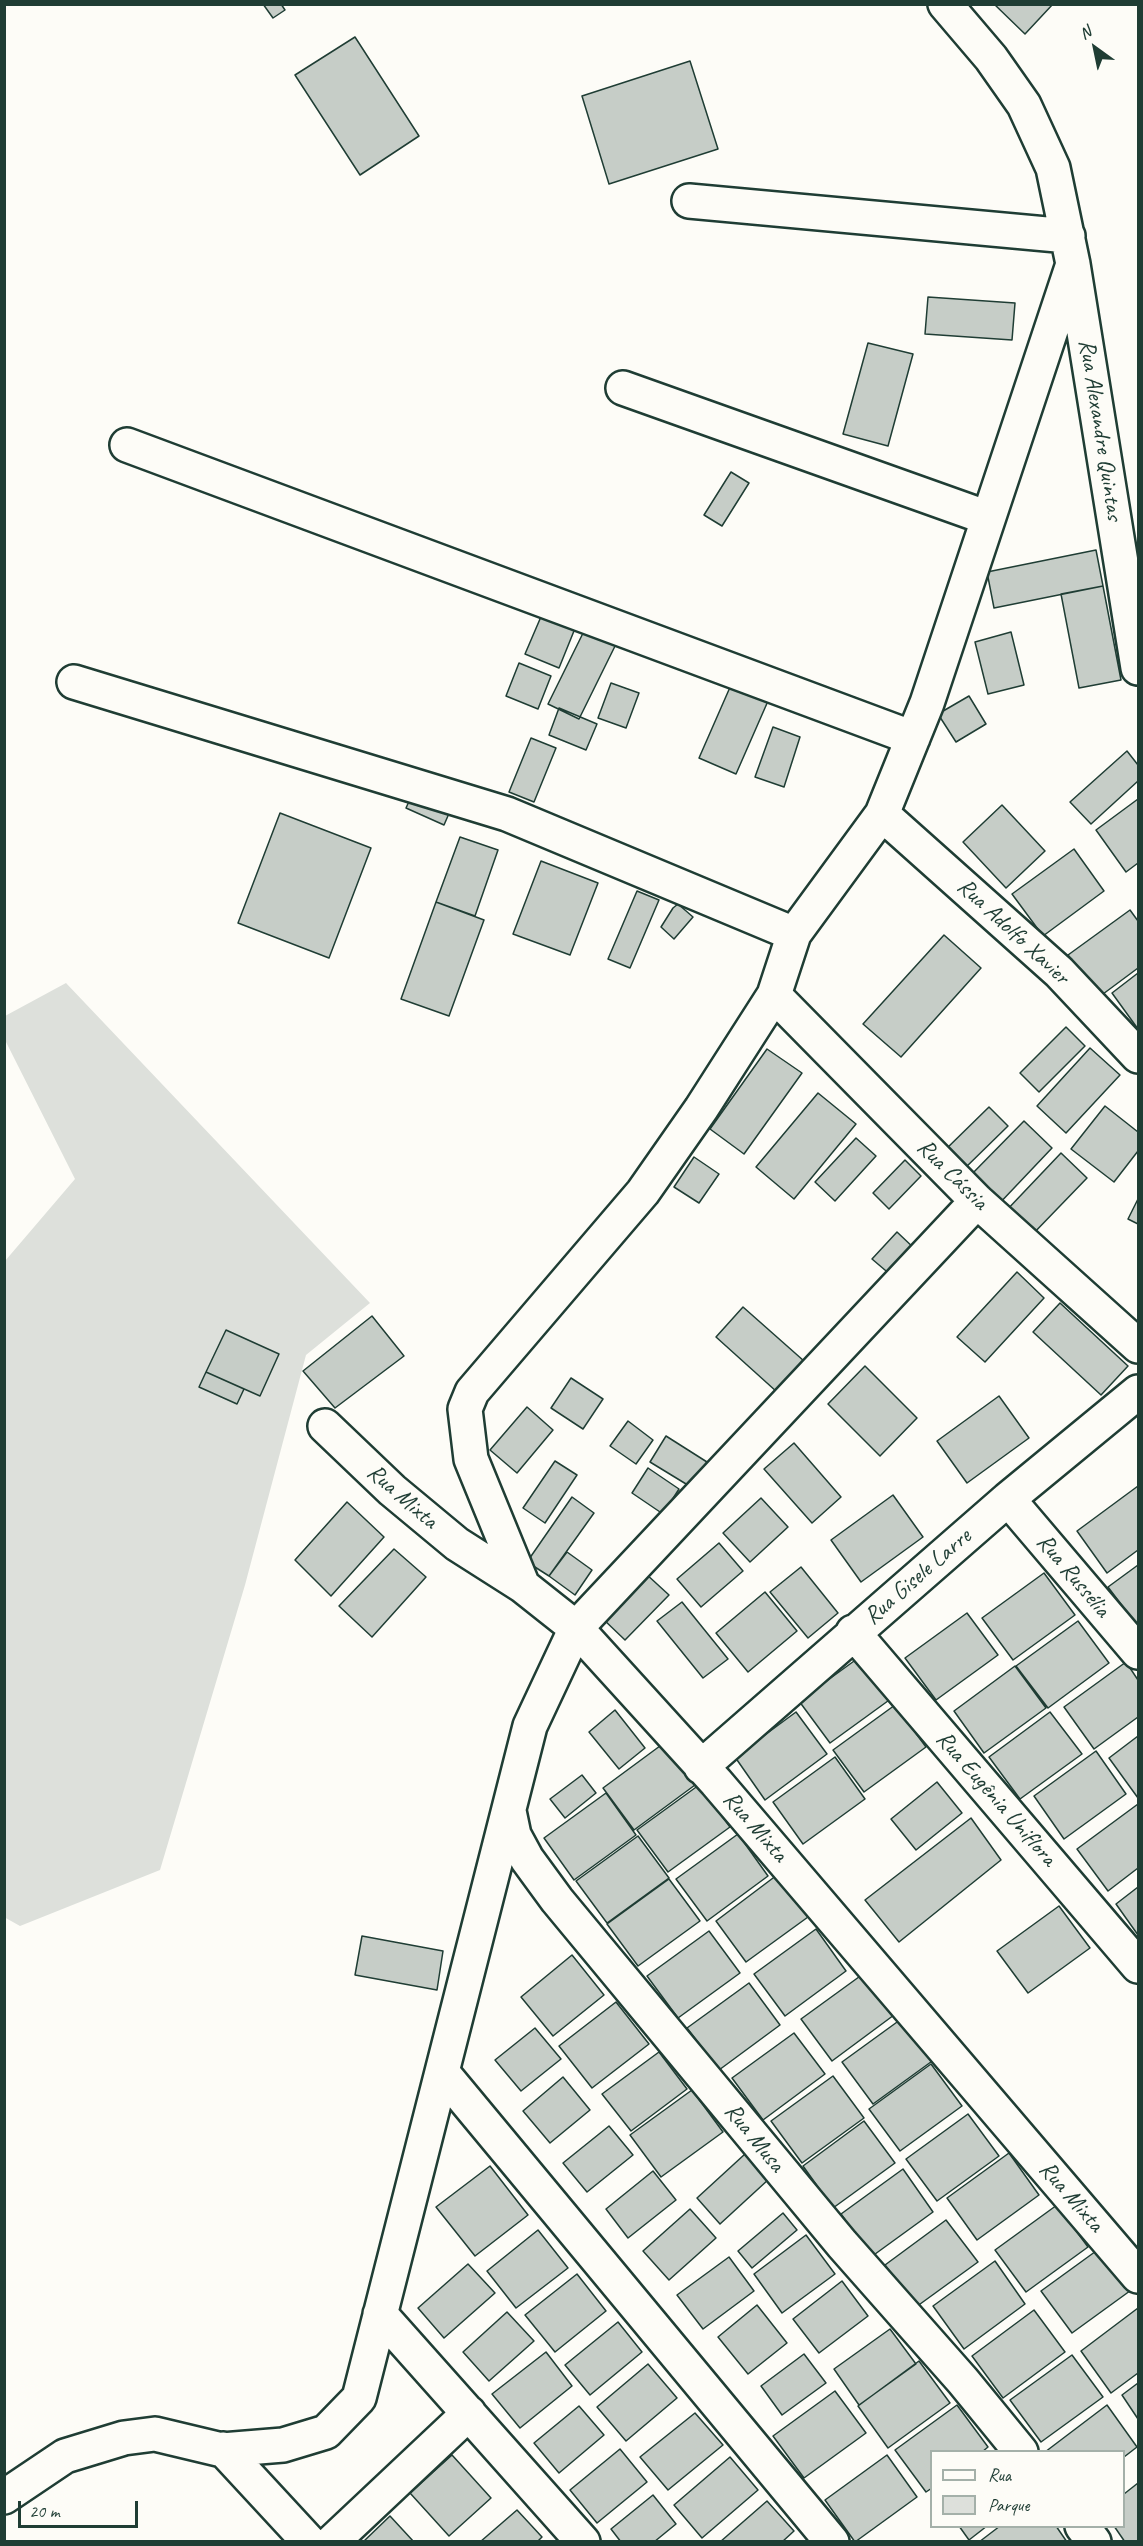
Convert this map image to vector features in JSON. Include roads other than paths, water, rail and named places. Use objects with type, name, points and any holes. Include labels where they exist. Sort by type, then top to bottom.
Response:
[{"type":"street","name":"Rua Alexandre Quintas","points":[[945,4],[992,58],[1024,105],[1053,168],[1070,250],[1138,668]]},
{"type":"street","points":[[523,1586],[471,1459],[465,1409],[472,1392],[643,1192],[701,1109],[774,995],[794,934],[882,814],[913,738],[988,518],[1070,250],[689,201]]},
{"type":"street","points":[[624,388],[988,518]]},
{"type":"street","points":[[127,445],[913,738]]},
{"type":"street","points":[[74,681],[507,814],[794,934]]},
{"type":"street","name":"Rua Adolfo Xavier","points":[[882,814],[1059,972],[1138,1056]]},
{"type":"street","name":"Rua Cássia","points":[[774,995],[977,1201],[1138,1346]]},
{"type":"street","points":[[4,2497],[65,2456],[124,2438],[156,2433],[223,2449],[284,2445],[326,2432],[359,2398],[530,1726],[576,1628],[977,1201]]},
{"type":"street","name":"Rua Gisele Larre","points":[[701,1767],[853,1632],[1008,1499],[1138,1392]]},
{"type":"street","name":"Rua Mixta","points":[[325,1426],[392,1490],[457,1544],[523,1586],[576,1628],[701,1767],[1138,2276]]},
{"type":"street","name":"Rua Russélia","points":[[1008,1499],[1138,1652]]},
{"type":"street","name":"Rua Eugênia Uniflora","points":[[853,1632],[1138,1966]]},
{"type":"street","name":"Rua Musa","points":[[509,1811],[513,1835],[527,1859],[557,1900],[842,2244],[963,2381],[1020,2450]]},
{"type":"street","points":[[442,2072],[832,2541]]},
{"type":"street","points":[[380,2314],[583,2541]]},
{"type":"street","points":[[332,2541],[469,2413]]},
{"type":"street","points":[[223,2449],[309,2541]]},
{"type":"street","points":[[1084,2528],[1094,2541]]}]
